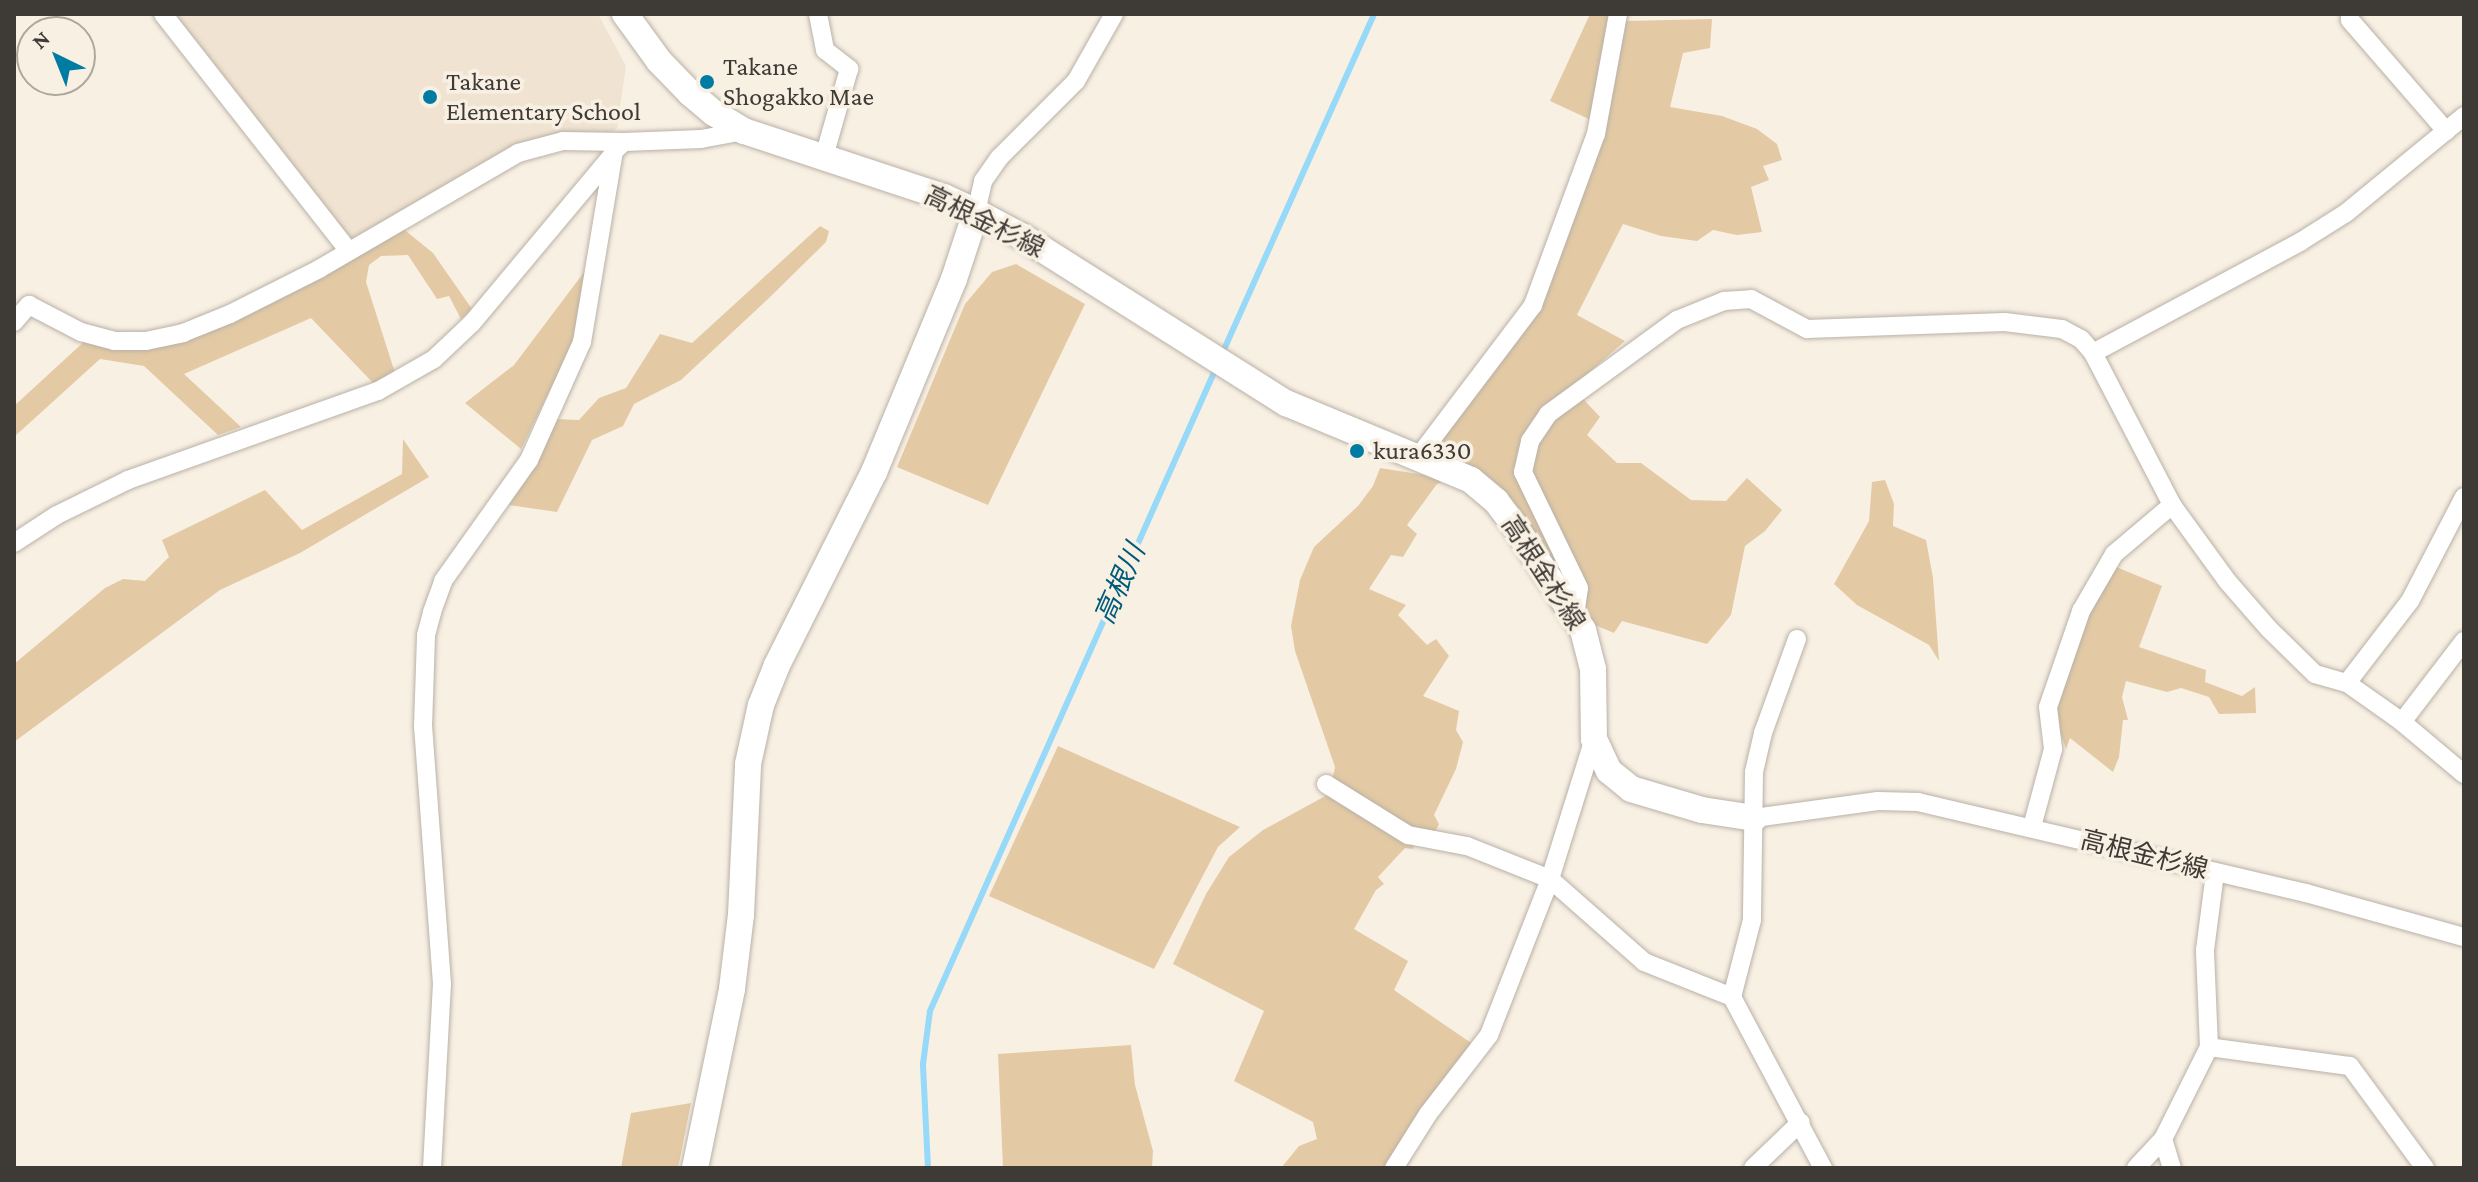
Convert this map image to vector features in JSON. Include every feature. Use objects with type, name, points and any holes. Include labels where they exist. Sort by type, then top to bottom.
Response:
[{"type":"street","points":[[163,14],[349,251]]},
{"type":"street","name":"高根金杉線","points":[[625,14],[659,61],[690,93],[714,113],[744,131],[944,197],[976,212],[1023,237],[1286,403],[1471,480],[1496,501],[1583,630],[1593,669],[1594,739],[1609,771],[1631,789],[1702,810],[1754,818],[1878,801],[1918,802],[2306,893],[2464,937]]},
{"type":"street","points":[[818,14],[825,50],[849,69],[824,157]]},
{"type":"street","points":[[695,1168],[732,989],[741,915],[748,764],[761,705],[777,665],[874,472],[954,279],[983,181],[1000,157],[1076,81],[1114,14]]},
{"type":"street","points":[[1419,456],[1533,305],[1596,134],[1618,14]]},
{"type":"street","points":[[2350,14],[2350,20],[2446,131]]},
{"type":"street","points":[[2093,353],[2300,242],[2346,213],[2464,116]]},
{"type":"street","points":[[14,322],[29,305],[81,332],[114,341],[146,341],[183,333],[230,314],[349,251],[518,153],[563,141],[619,148],[744,131]]},
{"type":"street","points":[[14,543],[57,515],[128,480],[378,391],[434,359],[472,323],[619,148]]},
{"type":"street","points":[[432,1168],[442,984],[423,727],[426,635],[443,581],[529,460],[582,342],[619,148]]},
{"type":"street","points":[[1575,616],[1579,588],[1523,472],[1530,441],[1548,414],[1677,320],[1724,301],[1751,299],[1807,329],[2027,323],[2062,329],[2081,339],[2093,353],[2172,505],[2228,582],[2269,629],[2315,674],[2347,683],[2402,722],[2464,774]]},
{"type":"street","points":[[2347,683],[2410,601],[2458,526],[2464,497]]},
{"type":"street","points":[[2032,827],[2053,749],[2048,707],[2081,611],[2114,554],[2172,505]]},
{"type":"street","points":[[1732,997],[1752,920],[1754,772],[1763,733],[1797,639]]},
{"type":"street","points":[[2402,722],[2464,641]]},
{"type":"street","points":[[1394,1168],[1428,1114],[1489,1035],[1550,879],[1594,739]]},
{"type":"street","points":[[1326,784],[1408,835],[1467,846],[1550,879],[1644,962],[1732,997],[1823,1168]]},
{"type":"street","points":[[2136,1168],[2163,1139],[2209,1047],[2205,950],[2215,873]]},
{"type":"street","points":[[2209,1047],[2350,1066],[2425,1168]]},
{"type":"street","points":[[1753,1168],[1801,1122]]},
{"type":"street","points":[[2163,1139],[2172,1168]]},
{"type":"shaded area","name":"Takane Elementary School","points":[[173,14],[598,14],[626,66],[617,128],[610,133],[557,134],[517,146],[349,241]]},
{"type":"shaded area","points":[[1590,14],[1609,14],[1591,120],[1550,101]]},
{"type":"shaded area","points":[[1712,19],[1710,48],[1683,53],[1670,107],[1722,116],[1757,129],[1777,144],[1782,160],[1763,166],[1769,180],[1751,187],[1762,232],[1737,235],[1713,230],[1697,241],[1661,236],[1623,224],[1577,315],[1625,341],[1572,387],[1600,417],[1587,435],[1617,463],[1641,463],[1691,500],[1726,501],[1747,478],[1782,510],[1765,531],[1745,546],[1731,615],[1707,644],[1622,621],[1614,633],[1590,623],[1569,584],[1525,520],[1480,473],[1433,448],[1542,305],[1603,135],[1626,21]]},
{"type":"shaded area","points":[[820,226],[829,231],[826,242],[768,299],[681,380],[634,404],[623,426],[592,440],[557,512],[509,505],[535,465],[555,419],[579,420],[599,398],[626,388],[660,334],[692,343]]},
{"type":"shaded area","points":[[401,227],[433,253],[472,309],[461,319],[449,296],[437,299],[408,255],[381,256],[369,265],[366,282],[395,373],[373,383],[311,318],[184,374],[241,427],[218,435],[144,366],[100,359],[14,437],[14,406],[87,339],[155,347]]},
{"type":"shaded area","points":[[591,263],[573,343],[521,449],[465,403],[514,365]]},
{"type":"shaded area","points":[[1016,264],[1085,304],[988,505],[897,467],[965,304],[992,272]]},
{"type":"shaded area","points":[[403,439],[429,477],[300,553],[220,590],[14,742],[14,664],[105,588],[123,579],[145,581],[169,557],[162,540],[265,490],[302,530],[402,474]]},
{"type":"shaded area","points":[[1380,468],[1450,479],[1437,484],[1407,525],[1417,534],[1403,557],[1391,555],[1369,589],[1406,605],[1398,615],[1427,645],[1436,639],[1449,656],[1423,696],[1459,711],[1456,730],[1463,742],[1456,769],[1434,815],[1439,824],[1435,832],[1418,832],[1413,849],[1405,848],[1378,877],[1384,884],[1376,890],[1354,929],[1408,961],[1394,990],[1474,1045],[1423,1107],[1385,1168],[1281,1168],[1299,1146],[1317,1139],[1313,1122],[1234,1081],[1264,1011],[1173,964],[1206,894],[1229,857],[1263,830],[1329,794],[1335,767],[1295,651],[1291,626],[1300,580],[1314,547],[1358,506],[1373,486]]},
{"type":"shaded area","points":[[1885,480],[1894,504],[1893,526],[1926,540],[1933,578],[1939,661],[1929,645],[1857,605],[1834,584],[1869,521],[1872,482]]},
{"type":"shaded area","points":[[2114,566],[2162,586],[2139,647],[2206,670],[2205,682],[2242,696],[2255,687],[2256,713],[2219,714],[2209,697],[2181,688],[2167,692],[2126,681],[2122,697],[2128,720],[2123,720],[2119,757],[2113,772],[2070,738],[2066,749],[2053,712],[2086,614]]},
{"type":"shaded area","points":[[1058,746],[1240,827],[1218,847],[1154,969],[989,896]]},
{"type":"shaded area","points":[[1131,1045],[1135,1085],[1153,1151],[1152,1168],[1003,1168],[998,1054]]},
{"type":"shaded area","points":[[691,1103],[678,1168],[621,1168],[631,1113]]},
{"type":"waterway","name":"高根川","points":[[1222,354],[1374,14]]},
{"type":"waterway","name":"高根川","points":[[928,1168],[923,1064],[930,1011],[1216,368]]},
{"type":"place","name":"Takane Shogakko Mae","points":[[707,82]]},
{"type":"place","name":"Takane Elementary School","points":[[430,97]]},
{"type":"place","name":"kura6330","points":[[1357,451]]}]
